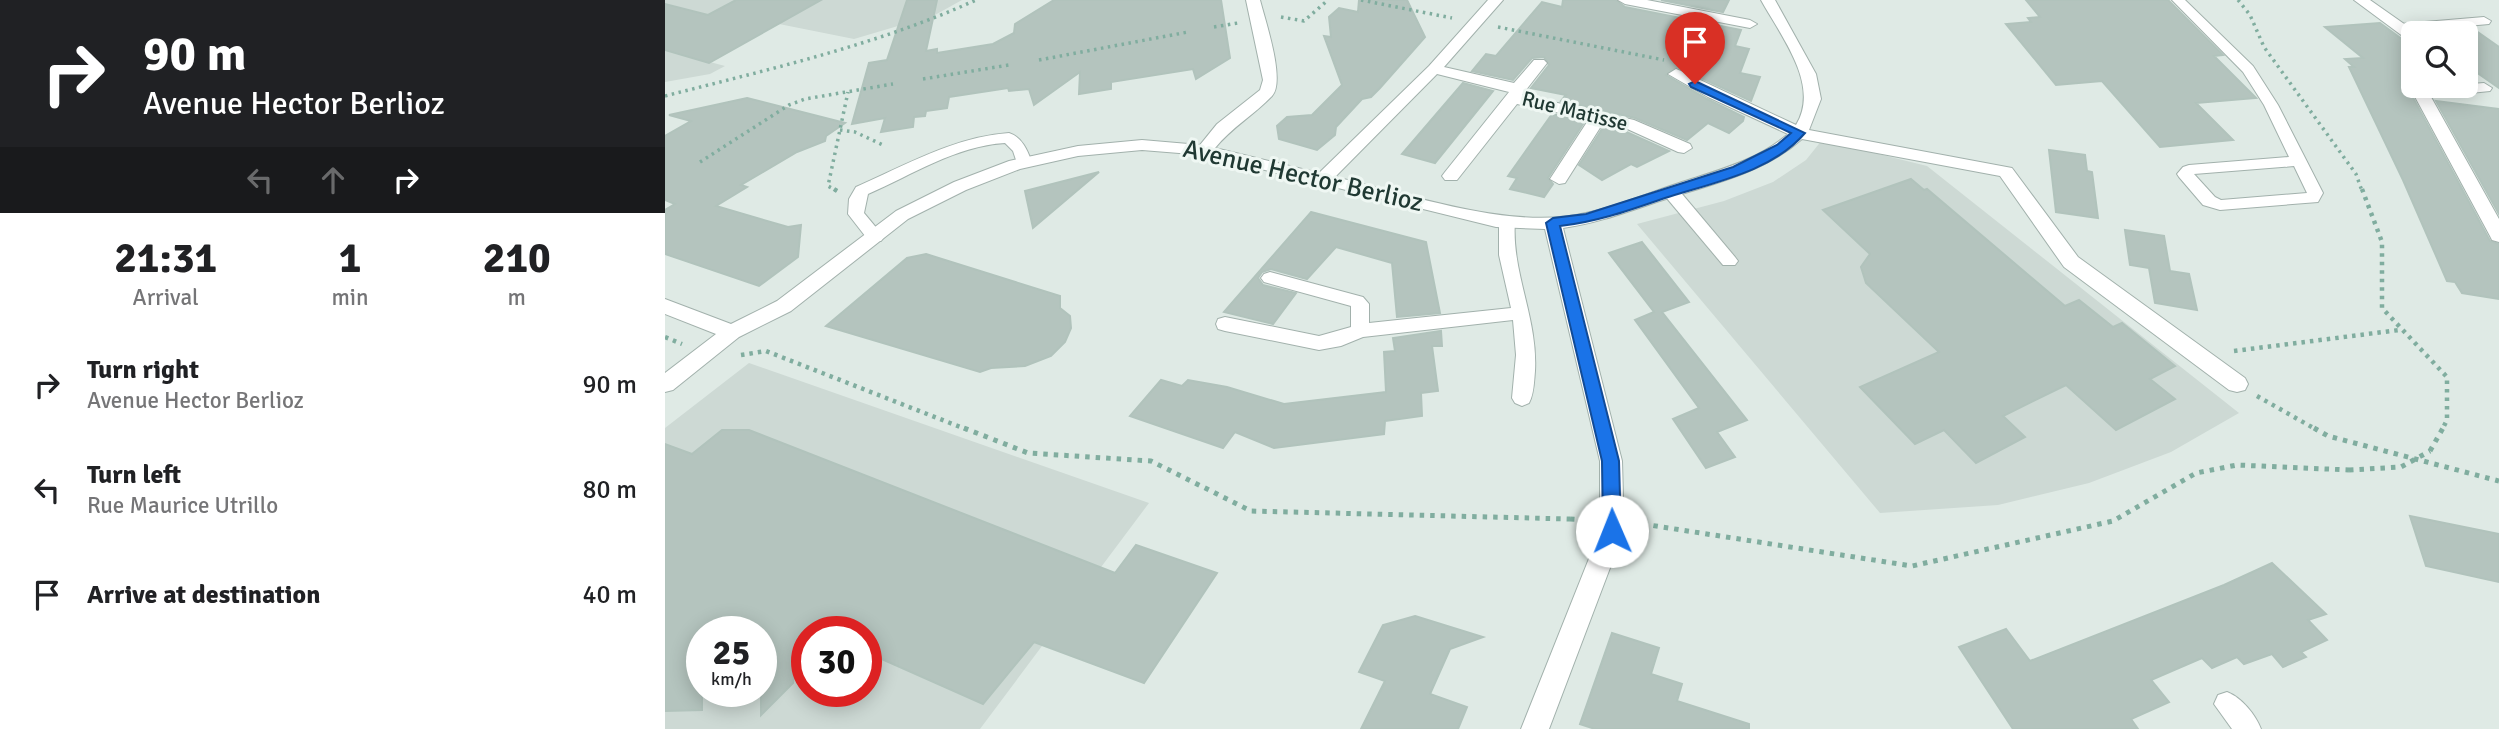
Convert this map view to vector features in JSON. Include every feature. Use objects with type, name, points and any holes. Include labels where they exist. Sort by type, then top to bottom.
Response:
[{"type":"street","points":[[1204,150],[1223,127],[1267,92],[1271,80],[1254,0]]},
{"type":"street","points":[[1325,178],[1434,69],[1496,0]]},
{"type":"street","points":[[1625,0],[1750,24]]},
{"type":"street","points":[[1768,0],[1808,74],[1813,99],[1807,120],[1799,133]]},
{"type":"street","points":[[2361,0],[2401,29]]},
{"type":"street","points":[[1451,176],[1539,63]]},
{"type":"street","name":"Rue Matisse","points":[[1434,69],[1515,94],[1599,115],[1684,148]]},
{"type":"street","points":[[1676,74],[1799,133],[2006,172],[2071,262],[2237,384]]},
{"type":"street","points":[[2492,87],[2421,93],[2499,236]]},
{"type":"street","points":[[1559,178],[1599,115]]},
{"type":"street","name":"Avenue Hector Berlioz","points":[[665,384],[732,332],[784,306],[902,215],[960,186],[1024,163],[1078,151],[1142,145],[1204,150],[1496,221],[1553,223],[1587,219],[1738,170],[1782,148],[1799,133]]},
{"type":"street","points":[[1535,729],[1612,531],[1611,461],[1553,223]]},
{"type":"street","points":[[665,306],[732,332]]},
{"type":"lane","points":[[2178,0],[2248,69],[2271,105],[2315,192],[2312,198],[2220,205],[2209,201],[2185,174],[2189,170],[2299,161]]},
{"type":"lane","points":[[2478,22],[2484,21]]},
{"type":"lane","points":[[875,237],[856,214],[857,199],[862,191],[957,149],[992,138],[1009,138],[1020,150],[1024,163]]},
{"type":"lane","points":[[1671,192],[1729,261]]},
{"type":"lane","points":[[1507,221],[1504,240],[1522,313],[1528,354],[1522,398]]},
{"type":"lane","points":[[1269,278],[1357,301],[1360,304],[1360,331]]},
{"type":"lane","points":[[1226,324],[1319,343],[1341,339],[1360,331],[1522,313]]},
{"type":"lane","points":[[2227,704],[2248,729]]},
{"type":"path","points":[[665,96],[836,52],[934,19],[977,0]]},
{"type":"path","points":[[1361,0],[1664,59],[1676,74]]},
{"type":"path","points":[[692,363],[765,351],[1028,453],[1150,461],[1251,511],[1570,519],[1643,524],[1912,566],[2113,521],[2196,473],[2237,465],[2349,470],[2401,467],[2430,451],[2447,420],[2447,377],[2382,308],[2382,242],[2355,174],[2265,47],[2250,16],[2238,0]]},
{"type":"path","points":[[1039,60],[1188,32]]},
{"type":"path","points":[[923,79],[1009,65]]},
{"type":"path","points":[[700,162],[789,105],[805,99],[893,84]]},
{"type":"path","points":[[848,92],[828,186],[836,191],[862,191]]},
{"type":"path","points":[[840,130],[855,132],[883,145]]},
{"type":"path","points":[[2197,355],[2400,330]]},
{"type":"path","points":[[2237,384],[2328,436],[2499,481]]},
{"type":"shaded area","points":[[665,0],[962,0],[935,15],[854,39],[779,24],[710,62],[725,66],[710,74],[665,82]]},
{"type":"shaded area","points":[[1822,140],[1927,166],[2239,413],[2171,452],[2089,483],[1998,505],[1880,513],[1637,224],[1724,201],[1773,182],[1806,160]]},
{"type":"shaded area","points":[[749,363],[1149,503],[980,729],[665,729],[665,428]]},
{"type":"building","points":[[736,0],[821,0],[709,63],[665,50],[665,4],[708,15]]},
{"type":"building","points":[[907,0],[937,0],[926,51],[937,49],[937,53],[993,44],[1014,33],[1015,24],[1054,0],[1221,0],[1230,58],[1196,79],[1193,69],[1111,82],[1111,89],[1079,94],[1080,72],[1034,105],[1029,89],[1009,91],[1008,88],[949,97],[947,108],[926,111],[925,116],[914,117],[913,127],[881,132],[885,118],[852,124],[869,63],[887,60]]},
{"type":"building","points":[[1359,0],[1407,0],[1425,37],[1371,97],[1362,99],[1336,127],[1335,135],[1317,150],[1279,139],[1277,126],[1287,117],[1312,115],[1342,85],[1324,36],[1331,37],[1329,17],[1339,8],[1358,12]]},
{"type":"building","points":[[1563,0],[1616,0],[1625,7],[1741,30],[1735,46],[1749,49],[1740,73],[1760,77],[1751,101],[1677,67],[1666,75],[1744,117],[1743,121],[1729,133],[1708,123],[1687,140],[1635,118],[1561,101],[1566,95],[1531,88],[1549,65],[1544,57],[1532,58],[1513,80],[1472,71],[1486,54],[1496,56],[1542,2],[1562,7]]},
{"type":"building","points":[[1661,0],[1729,0],[1723,12]]},
{"type":"building","points":[[2026,0],[2168,0],[2223,55],[2214,56],[2256,98],[2196,103],[2233,140],[2160,147],[2102,81],[2056,85],[2006,24],[2031,22],[2028,18],[2040,17]]},
{"type":"building","points":[[2380,23],[2401,38],[2401,98],[2413,98],[2490,241],[2499,244],[2499,299],[2462,293],[2455,282],[2447,281],[2349,67],[2354,67],[2345,59],[2363,58],[2325,27]]},
{"type":"building","points":[[2478,32],[2499,47],[2499,88],[2478,73]]},
{"type":"building","points":[[1463,83],[1493,91],[1435,163],[1402,154]]},
{"type":"building","points":[[747,98],[845,123],[826,136],[825,141],[797,152],[741,185],[747,187],[716,206],[788,227],[801,225],[798,257],[759,286],[665,254],[665,210],[675,204],[665,200],[665,136],[691,121],[669,115]]},
{"type":"building","points":[[2436,101],[2499,109],[2499,214]]},
{"type":"building","points":[[1552,114],[1585,121],[1548,178],[1553,184],[1544,197],[1510,189],[1517,178],[1508,176]]},
{"type":"building","points":[[1604,126],[1622,130],[1669,151],[1637,167],[1631,164],[1602,180],[1579,165]]},
{"type":"building","points":[[2049,150],[2085,155],[2087,171],[2092,172],[2098,218],[2056,212]]},
{"type":"building","points":[[1099,172],[1033,228],[1025,191]]},
{"type":"building","points":[[1911,179],[1924,190],[1927,189],[2065,306],[2079,300],[2113,327],[2122,323],[2175,366],[2150,379],[2175,399],[2116,430],[2066,385],[2003,416],[2025,437],[1976,463],[1944,430],[1915,444],[1860,387],[1939,352],[1866,283],[1861,267],[1870,254],[1823,210]]},
{"type":"building","points":[[1311,212],[1426,242],[1440,313],[1397,317],[1392,263],[1336,247],[1307,279],[1271,269],[1262,272],[1258,278],[1263,285],[1296,293],[1273,324],[1224,312]]},
{"type":"building","points":[[2125,230],[2164,236],[2170,271],[2189,274],[2197,310],[2155,303],[2149,268],[2130,265]]},
{"type":"building","points":[[1642,242],[1689,302],[1662,312],[1747,420],[1717,432],[1735,457],[1706,468],[1673,419],[1699,408],[1635,320],[1654,312],[1609,253]]},
{"type":"building","points":[[926,254],[1060,296],[1060,308],[1070,316],[1071,328],[1065,342],[1051,356],[1025,366],[991,368],[980,372],[826,326],[907,258]]},
{"type":"building","points":[[1441,331],[1442,346],[1432,346],[1438,391],[1421,393],[1422,416],[1385,421],[1384,434],[1274,448],[1235,432],[1223,448],[1130,416],[1161,380],[1182,386],[1188,380],[1227,387],[1284,404],[1386,392],[1384,352],[1395,351],[1393,338]]},
{"type":"building","points":[[722,430],[749,430],[1115,573],[1136,545],[1217,573],[1144,683],[1034,642],[983,704],[882,659],[882,616],[791,616],[791,685],[777,699],[777,616],[686,616],[686,707],[702,707],[702,710],[665,711],[665,444],[692,454]]},
{"type":"building","points":[[2410,516],[2499,534],[2499,582],[2426,566]]},
{"type":"building","points":[[2272,563],[2326,614],[2308,620],[2327,640],[2301,652],[2306,657],[2283,667],[2272,654],[2244,664],[2237,657],[2212,668],[2202,658],[2151,680],[2169,702],[2131,719],[2138,729],[2013,729],[1959,647],[2006,629],[2030,661],[2224,585]]},
{"type":"building","points":[[1415,616],[1483,637],[1450,649],[1430,694],[1467,707],[1458,729],[1361,729],[1385,681],[1359,672],[1383,625]]},
{"type":"building","points":[[1612,633],[1659,648],[1651,674],[1682,684],[1677,701],[1749,724],[1749,729],[1595,729],[1580,724]]},
{"type":"building","points":[[761,707],[769,707],[761,715]]},
{"type":"route","points":[[1612,531],[1611,461],[1553,223],[1587,219],[1738,170],[1782,148],[1799,133],[1695,84]]}]
